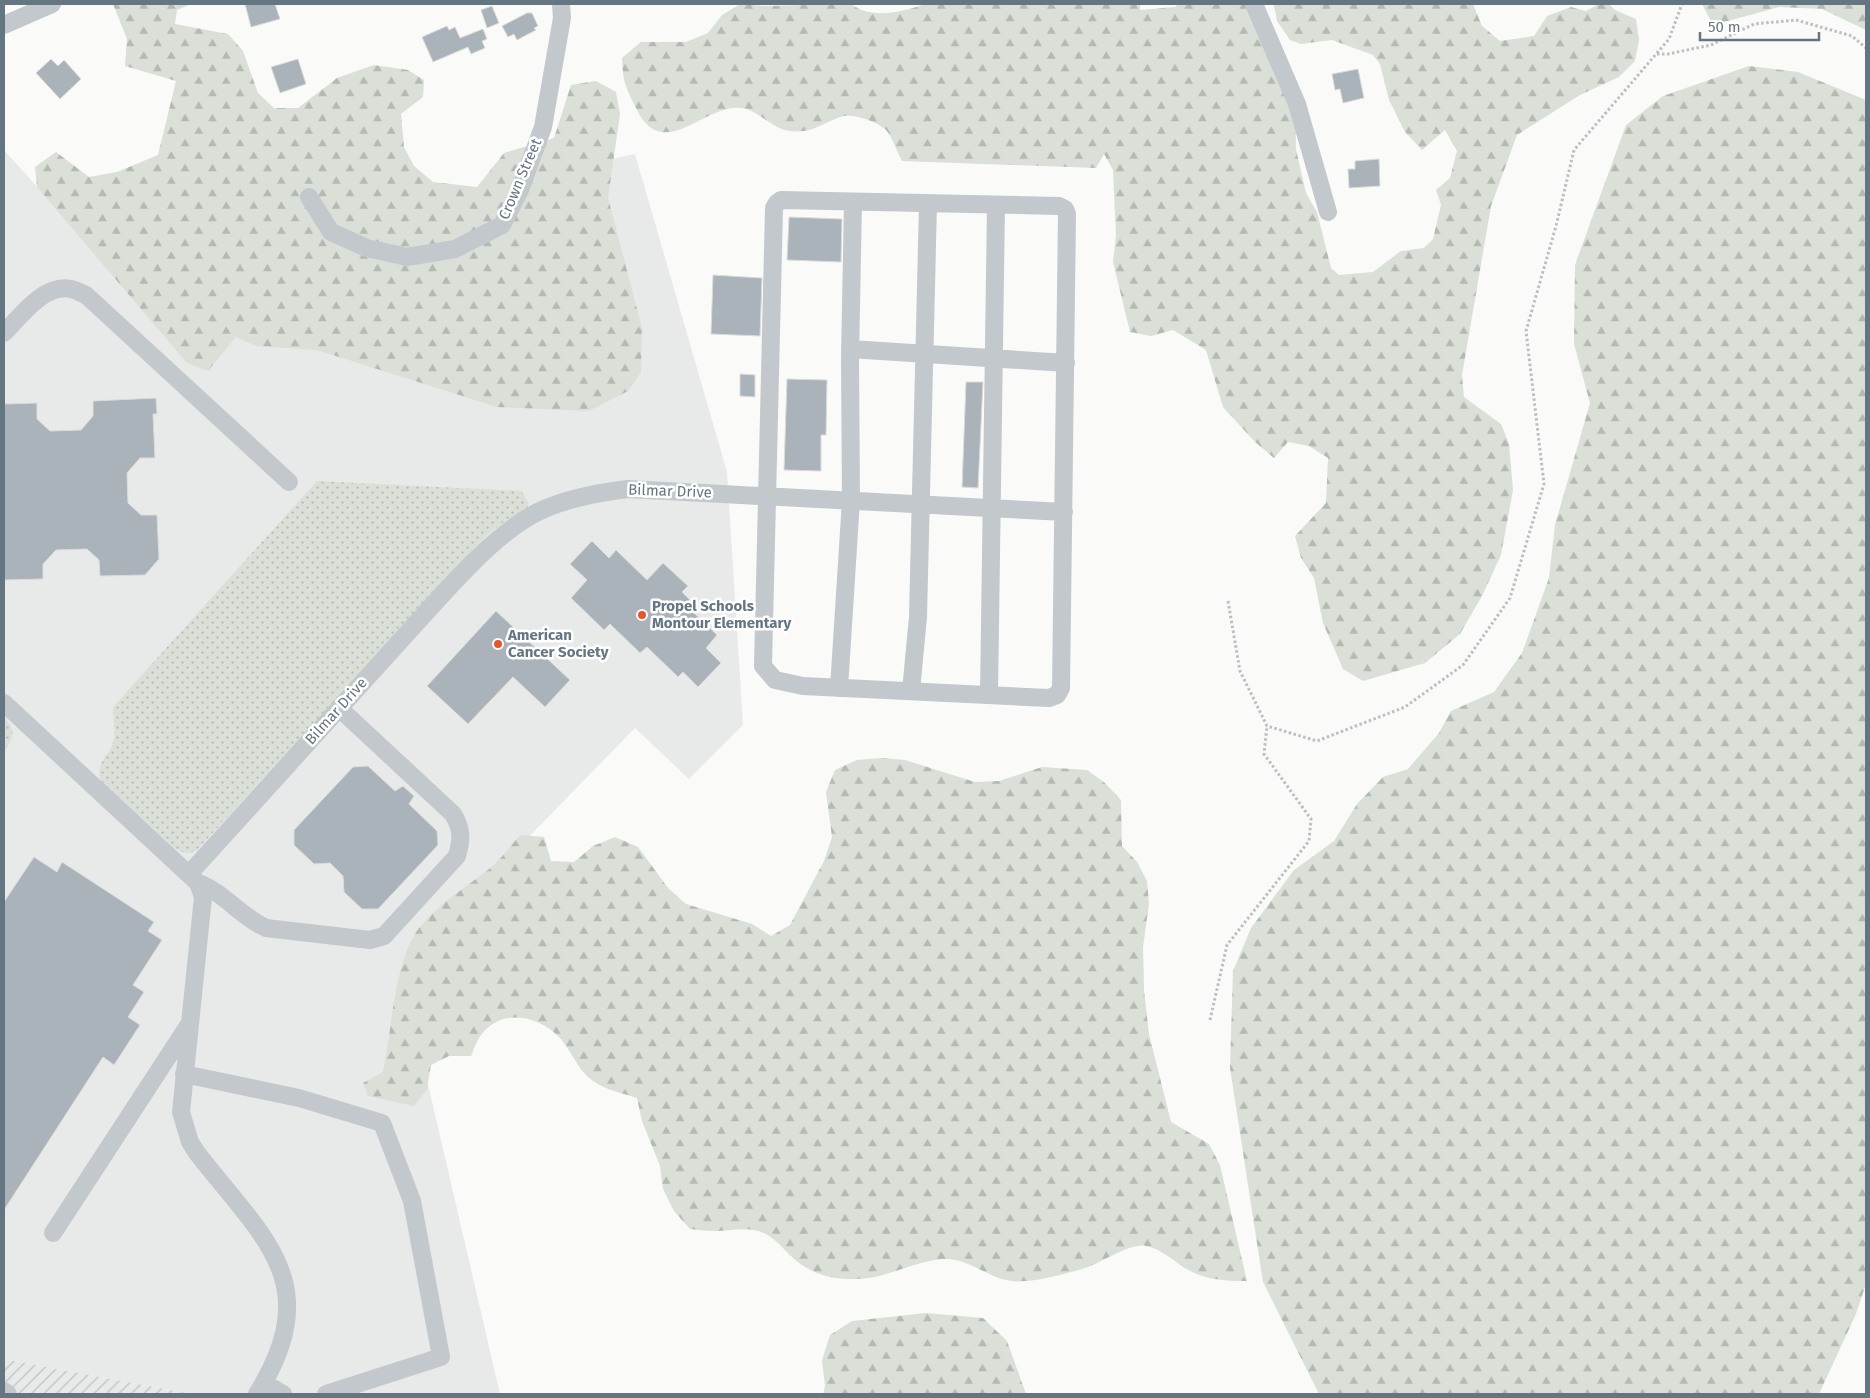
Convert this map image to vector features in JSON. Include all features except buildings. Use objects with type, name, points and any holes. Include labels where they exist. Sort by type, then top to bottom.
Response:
[{"type":"street","points":[[4,25],[52,4]]},
{"type":"street","name":"Crown Street","points":[[309,197],[331,232],[367,248],[407,257],[456,249],[502,225],[520,190],[542,127],[562,18],[561,4]]},
{"type":"street","points":[[1254,4],[1297,104],[1328,212]]},
{"type":"street","points":[[781,200],[928,204],[1059,206],[1065,209],[1067,214],[1061,688],[1057,695],[1049,698],[803,686],[775,680],[763,666],[774,208],[777,202],[781,200]]},
{"type":"street","points":[[839,688],[851,500],[850,349],[853,202]]},
{"type":"street","points":[[911,691],[918,617],[928,204]]},
{"type":"street","points":[[989,695],[996,205]]},
{"type":"street","points":[[4,333],[41,296],[56,290],[70,288],[86,295],[289,482]]},
{"type":"street","points":[[850,349],[1066,363]]},
{"type":"street","name":"Bilmar Drive","points":[[194,878],[339,708],[442,595],[500,538],[527,518],[560,504],[598,492],[628,489],[1064,512]]},
{"type":"street","points":[[4,703],[194,878],[215,889],[252,922],[266,928],[370,940],[384,936],[457,856],[461,842],[460,827],[453,814],[339,708]]},
{"type":"street","points":[[194,878],[203,897],[181,1112],[190,1142],[269,1245],[280,1266],[287,1293],[287,1317],[282,1345],[272,1370],[261,1389],[283,1394]]},
{"type":"street","points":[[53,1233],[190,1023]]},
{"type":"street","points":[[184,1074],[299,1098],[382,1123],[412,1201],[441,1357],[326,1394]]},
{"type":"street","points":[[4,1390],[8,1394]]},
{"type":"path","points":[[1267,726],[1317,740],[1406,707],[1463,665],[1510,598],[1544,484],[1526,331],[1556,226],[1574,150],[1669,40],[1682,4]]},
{"type":"path","points":[[1656,54],[1668,54],[1711,45],[1754,24],[1796,20],[1852,36],[1866,48]]},
{"type":"path","points":[[1210,1020],[1227,944],[1309,841],[1312,819],[1264,754],[1267,726],[1240,672],[1228,601]]},
{"type":"shaded area","points":[[4,150],[107,264],[635,154],[727,472],[743,725],[689,779],[635,728],[401,968],[500,1394],[192,1394],[4,1359]]},
{"type":"shaded area","points":[[4,1359],[192,1394],[4,1394]]},
{"type":"green space","points":[[113,4],[191,4],[177,10],[175,24],[228,34],[243,51],[258,93],[274,108],[298,108],[337,78],[374,65],[408,70],[424,80],[423,97],[401,114],[404,147],[414,166],[433,182],[477,187],[504,153],[554,138],[571,85],[596,81],[616,92],[620,114],[608,198],[642,328],[641,372],[628,391],[589,411],[497,407],[317,350],[256,346],[236,337],[208,371],[187,363],[37,187],[35,167],[56,152],[89,177],[117,172],[158,155],[176,81],[125,66],[127,39]]},
{"type":"green space","points":[[740,4],[764,6],[851,4],[868,12],[887,13],[907,10],[925,4],[1140,4],[1140,10],[1175,7],[1179,4],[1250,4],[1295,107],[1296,149],[1306,193],[1317,212],[1331,268],[1339,275],[1373,272],[1401,251],[1424,248],[1433,239],[1441,205],[1436,190],[1450,178],[1457,151],[1445,130],[1422,150],[1405,132],[1389,100],[1380,64],[1373,55],[1332,40],[1301,44],[1290,40],[1277,21],[1274,4],[1473,4],[1482,26],[1500,41],[1534,36],[1547,16],[1571,7],[1586,11],[1597,5],[1609,4],[1615,10],[1636,19],[1639,40],[1635,61],[1619,77],[1580,95],[1517,135],[1491,206],[1462,375],[1464,397],[1501,424],[1509,444],[1513,490],[1501,555],[1482,596],[1460,634],[1425,663],[1363,681],[1343,669],[1323,623],[1314,578],[1301,558],[1295,536],[1326,503],[1328,458],[1309,446],[1288,442],[1274,458],[1255,442],[1223,407],[1206,350],[1173,330],[1151,336],[1130,332],[1113,262],[1116,236],[1113,170],[1104,154],[1096,168],[902,161],[886,130],[866,119],[844,116],[805,131],[790,131],[783,130],[754,112],[742,108],[728,109],[713,114],[685,128],[671,132],[659,131],[647,124],[636,108],[627,89],[622,58],[641,42],[686,42],[708,33],[722,15]]},
{"type":"green space","points":[[1702,4],[1866,4],[1866,30],[1822,9],[1779,7],[1713,25]]},
{"type":"green space","points":[[1749,66],[1798,72],[1866,100],[1866,1284],[1856,1314],[1819,1394],[1319,1394],[1263,1282],[1230,1068],[1233,971],[1251,928],[1294,870],[1334,841],[1357,804],[1383,777],[1408,769],[1439,733],[1451,711],[1494,692],[1522,653],[1549,578],[1555,525],[1590,403],[1574,344],[1575,265],[1626,125],[1663,96]]},
{"type":"green space","points":[[317,481],[521,491],[529,503],[527,509],[504,522],[487,535],[197,850],[190,853],[180,851],[102,783],[99,771],[100,766],[114,739],[113,707]]},
{"type":"green space","points":[[4,718],[11,726],[12,734],[4,752]]},
{"type":"green space","points":[[881,758],[905,760],[975,782],[999,781],[1042,767],[1087,770],[1105,783],[1121,800],[1122,846],[1137,862],[1147,881],[1149,904],[1143,947],[1144,990],[1149,1034],[1171,1122],[1209,1144],[1220,1165],[1247,1281],[1223,1280],[1200,1275],[1185,1268],[1167,1255],[1146,1246],[1122,1251],[1087,1268],[1029,1281],[1003,1279],[962,1262],[944,1259],[933,1260],[867,1278],[839,1278],[822,1275],[800,1264],[773,1238],[758,1231],[748,1229],[706,1231],[690,1229],[674,1211],[663,1189],[660,1166],[642,1121],[637,1098],[596,1083],[581,1070],[558,1036],[550,1029],[530,1019],[509,1018],[499,1021],[489,1026],[481,1035],[471,1056],[449,1056],[431,1065],[427,1089],[414,1106],[368,1096],[363,1083],[383,1072],[399,977],[404,959],[419,928],[452,896],[493,865],[520,835],[544,837],[551,861],[574,862],[593,846],[615,837],[638,847],[668,888],[686,904],[752,924],[771,936],[790,925],[824,861],[832,837],[826,792],[835,770],[857,760]]},
{"type":"green space","points":[[926,1313],[983,1318],[1007,1341],[1026,1394],[823,1394],[825,1386],[822,1360],[830,1335],[852,1321]]},
{"type":"place","name":"Propel Schools Montour Elementary","points":[[642,615]]},
{"type":"place","name":"American Cancer Society","points":[[498,644]]}]
